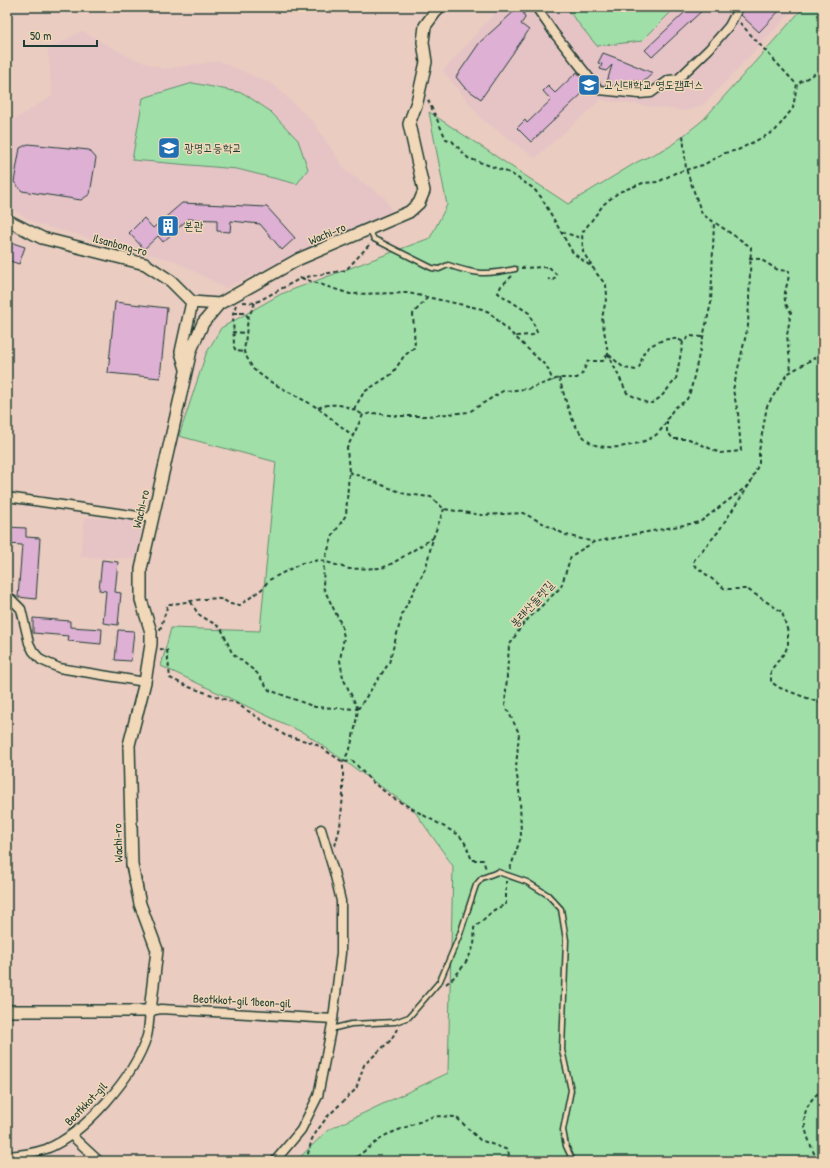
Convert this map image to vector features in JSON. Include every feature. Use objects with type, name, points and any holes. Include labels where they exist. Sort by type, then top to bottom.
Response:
[{"type":"main road","name":"Wachi-ro","points":[[150,1011],[157,950],[140,904],[132,865],[129,745],[145,682],[150,647],[151,632],[141,600],[141,569],[191,350],[203,323],[219,304],[299,259],[371,235],[409,212],[419,203],[424,191],[409,124],[426,62],[423,42],[425,26],[439,7]]},
{"type":"main road","name":"Ilsanbong-ro","points":[[7,220],[42,238],[144,264],[171,280],[192,302]]},
{"type":"main road","points":[[187,370],[180,352],[192,302],[219,304]]},
{"type":"main road","points":[[7,1011],[150,1011]]},
{"type":"street","points":[[536,7],[554,33],[599,90],[639,94],[651,93],[669,80],[678,79],[709,49],[729,26],[739,7]]},
{"type":"street","points":[[7,497],[152,518]]},
{"type":"street","points":[[7,595],[21,609],[28,643],[33,652],[41,660],[59,668],[145,682]]},
{"type":"street","points":[[275,1161],[301,1130],[318,1096],[333,1019],[341,953],[341,901],[321,828]]},
{"type":"street","name":"Beotkkot-gil 1beon-gil","points":[[150,1011],[161,1009],[333,1019]]},
{"type":"street","name":"Beotkkot-gil","points":[[99,1161],[71,1135],[111,1098],[134,1064],[147,1035],[150,1011]]},
{"type":"street","points":[[7,1156],[46,1149],[71,1135]]},
{"type":"lane","points":[[371,235],[432,268],[439,269],[448,265],[477,274],[490,274],[515,269]]},
{"type":"lane","points":[[331,1029],[351,1024],[395,1022],[409,1016],[440,981],[460,934],[476,885],[486,876],[498,872],[527,882],[548,895],[561,909],[566,940],[562,1050],[571,1090],[563,1130],[566,1146],[573,1161]]},
{"type":"path","points":[[734,16],[797,85]]},
{"type":"path","points":[[702,338],[690,336],[683,342],[676,379],[661,397],[652,403],[641,401],[627,393],[608,354],[602,318],[607,295],[606,285],[584,252],[581,238],[582,233],[604,204],[619,192],[643,183],[658,182],[686,168],[703,165],[725,153],[738,150],[775,131],[793,108],[797,85],[823,69]]},
{"type":"path","points":[[420,88],[425,92],[446,139],[452,141],[468,158],[510,173],[533,188],[541,197],[562,232],[572,253],[595,269]]},
{"type":"path","points":[[667,421],[666,431],[673,439],[689,439],[720,453],[740,451],[738,413],[733,390],[748,326],[750,245],[702,214],[686,168],[683,134]]},
{"type":"path","points":[[559,378],[576,428],[595,446],[627,446],[641,444],[657,434],[675,408],[684,404],[688,398],[711,303],[714,222]]},
{"type":"path","points":[[562,232],[581,238]]},
{"type":"path","points":[[352,436],[318,408],[260,375],[244,352],[235,349],[232,332],[232,313],[239,302],[255,303],[301,278],[346,270],[371,235]]},
{"type":"path","points":[[750,258],[760,259],[778,270],[789,272],[784,296],[786,304],[791,312],[787,335],[791,371]]},
{"type":"path","points":[[514,336],[532,335],[537,332],[529,313],[498,294],[501,286],[514,275],[515,269],[549,266],[557,275],[553,280],[548,279]]},
{"type":"path","points":[[301,278],[350,294],[402,292],[482,309],[489,312],[547,367],[553,381]]},
{"type":"path","points":[[354,409],[364,392],[392,374],[404,356],[415,346],[413,314],[427,298]]},
{"type":"path","points":[[244,352],[248,317],[255,303]]},
{"type":"path","points":[[232,313],[245,313],[248,317]]},
{"type":"path","points":[[232,332],[247,333]]},
{"type":"path","points":[[608,354],[624,368],[636,370],[640,367],[644,351],[650,347],[671,338],[678,339],[683,342]]},
{"type":"path","name":"봉래산둘렛길","points":[[444,986],[456,976],[470,952],[474,944],[474,928],[494,910],[506,904],[506,883],[521,837],[520,798],[516,768],[519,733],[505,705],[509,646],[522,625],[561,587],[571,556],[594,542],[700,522],[750,484],[759,463],[759,451],[767,406],[787,374],[823,353]]},
{"type":"path","points":[[318,408],[327,404],[354,409],[363,415],[373,413],[397,416],[428,416],[469,412],[503,391],[528,389],[559,378],[577,378],[582,374],[588,361],[603,361],[608,354]]},
{"type":"path","points":[[358,709],[342,678],[340,660],[344,637],[341,624],[323,587],[324,562],[333,535],[346,515],[349,472],[347,448],[363,415]]},
{"type":"path","points":[[349,472],[405,494],[431,497],[444,509],[481,515],[523,513],[566,535],[594,542]]},
{"type":"path","points":[[750,484],[718,532],[694,560],[694,566],[725,589],[748,589],[782,612],[788,632],[788,645],[771,670],[770,682],[780,688],[823,704]]},
{"type":"path","points":[[331,861],[340,827],[343,790],[343,762],[350,749],[356,728],[358,709],[389,663],[403,612],[426,567],[433,538],[444,509]]},
{"type":"path","points":[[151,632],[161,630],[168,604],[178,605],[212,598],[227,601],[229,604],[240,605],[262,589],[268,580],[302,563],[320,560],[349,569],[382,568],[393,563],[433,538]]},
{"type":"path","points":[[191,602],[198,614],[221,628],[232,653],[257,673],[269,690],[315,707],[358,709]]},
{"type":"path","points":[[150,647],[167,650],[170,678],[179,683],[236,703],[286,736],[314,743],[343,762],[353,762],[371,781],[393,798],[459,835],[467,847],[472,860],[483,860],[486,876]]},
{"type":"path","points":[[306,1161],[312,1139],[317,1130],[327,1117],[356,1089],[364,1065],[391,1040],[402,1019]]},
{"type":"path","points":[[817,1161],[806,1134],[804,1116],[806,1107],[823,1089]]},
{"type":"path","points":[[351,1161],[386,1135],[434,1116],[449,1116],[461,1121],[480,1140],[508,1150],[510,1161]]},
{"type":"shaded area","name":"고신대학교 영도캠퍼스","points":[[500,7],[796,7],[703,105],[686,111],[601,100],[535,158],[482,119],[443,71]]},
{"type":"shaded area","name":"광명고등학교","points":[[82,31],[129,57],[164,69],[219,61],[273,84],[314,123],[346,171],[384,197],[392,211],[225,288],[175,261],[37,224],[7,206],[7,124],[52,96],[48,50]]},
{"type":"shaded area","points":[[85,517],[142,521],[137,559],[80,557]]},
{"type":"green space","points":[[565,7],[676,7],[642,41],[597,46]]},
{"type":"green space","points":[[804,7],[823,7],[823,1161],[296,1161],[328,1130],[448,1073],[453,866],[413,809],[306,734],[161,666],[171,628],[260,631],[276,462],[179,436],[206,354],[221,328],[281,294],[430,238],[447,205],[429,112],[568,204],[637,162],[669,147],[703,120]]},
{"type":"green space","points":[[193,83],[243,93],[270,111],[298,140],[308,169],[297,184],[237,169],[132,160],[143,98]]},
{"type":"building","points":[[519,7],[522,7],[525,18],[521,24],[529,30],[481,99],[464,87],[456,77],[480,42]]},
{"type":"building","points":[[680,7],[706,7],[652,57],[645,50],[685,12]]},
{"type":"building","points":[[744,7],[783,7],[759,32],[741,15]]},
{"type":"building","points":[[603,53],[653,73],[642,83],[634,80],[633,88],[606,85],[612,65],[606,71],[600,69],[602,64],[598,63]]},
{"type":"building","points":[[577,72],[589,87],[531,142],[517,128],[525,120],[527,123],[551,100],[543,91],[548,86],[555,93]]},
{"type":"building","points":[[28,144],[89,150],[96,158],[90,194],[81,200],[22,191],[14,182],[20,148]]},
{"type":"building","name":"본관","points":[[182,203],[267,207],[295,238],[282,250],[260,224],[231,221],[230,232],[217,231],[217,220],[188,219],[163,242],[158,236],[144,249],[129,233],[144,218],[153,228]]},
{"type":"building","points":[[7,241],[25,247],[19,264],[7,260]]},
{"type":"building","points":[[115,302],[167,308],[160,378],[108,373]]},
{"type":"building","points":[[7,527],[26,528],[26,537],[40,538],[36,599],[18,597],[22,545],[7,544]]},
{"type":"building","points":[[102,560],[118,562],[115,592],[121,593],[118,625],[103,623],[106,591],[99,590]]},
{"type":"building","points":[[33,618],[70,621],[70,627],[102,629],[101,644],[68,641],[69,636],[33,633]]},
{"type":"building","points":[[118,630],[134,631],[131,661],[115,660]]},
{"type":"place","name":"고신대학교 영도캠퍼스","points":[[589,85]]},
{"type":"place","name":"광명고등학교","points":[[169,148]]},
{"type":"place","name":"본관","points":[[168,226]]}]
